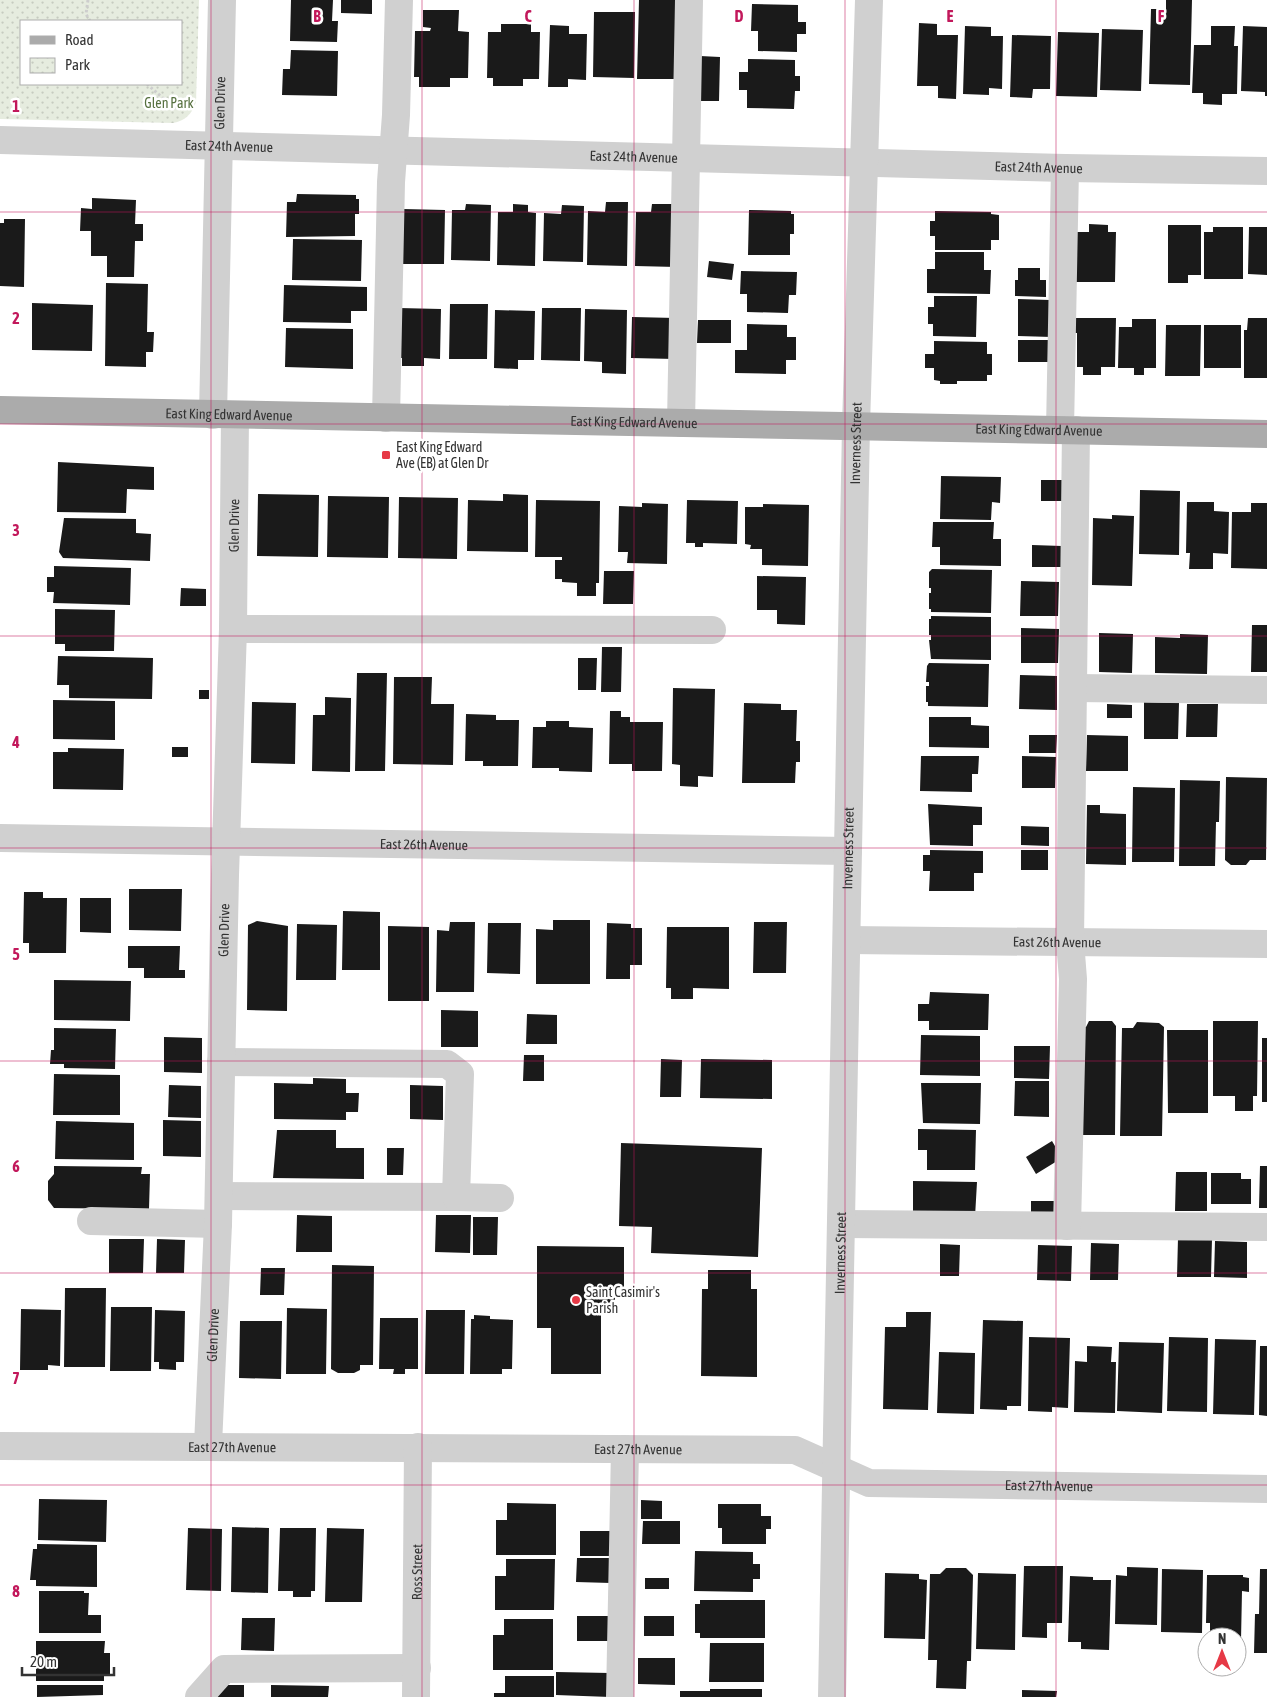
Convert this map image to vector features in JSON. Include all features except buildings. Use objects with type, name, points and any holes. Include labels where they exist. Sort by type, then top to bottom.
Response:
[{"type":"main road","name":"East King Edward Avenue","points":[[0,410],[1267,434]]},
{"type":"street","name":"Glen Drive","points":[[208,1445],[219,1196],[226,840],[233,629],[224,414],[218,146],[222,0]]},
{"type":"street","points":[[386,418],[391,182],[399,0]]},
{"type":"street","points":[[681,423],[689,0]]},
{"type":"street","name":"Inverness Street","points":[[832,1697],[856,426],[869,0]]},
{"type":"street","name":"East 24th Avenue","points":[[0,140],[1065,168],[1267,171]]},
{"type":"street","points":[[1065,168],[1073,688],[1070,941],[1073,979],[1067,1226]]},
{"type":"street","points":[[233,629],[712,630]]},
{"type":"street","points":[[1073,688],[1267,690]]},
{"type":"street","name":"East 26th Avenue","points":[[0,838],[848,851]]},
{"type":"street","name":"East 26th Avenue","points":[[847,940],[1267,944]]},
{"type":"street","points":[[221,1062],[447,1064],[460,1074],[456,1197]]},
{"type":"street","points":[[219,1196],[500,1198]]},
{"type":"street","points":[[91,1221],[218,1224]]},
{"type":"street","points":[[842,1224],[1267,1227]]},
{"type":"street","name":"East 27th Avenue","points":[[0,1446],[208,1445],[795,1450],[869,1483],[1267,1489]]},
{"type":"street","name":"Ross Street","points":[[416,1697],[418,1447]]},
{"type":"street","points":[[620,1697],[625,1449]]},
{"type":"street","points":[[199,1697],[224,1669],[417,1668]]},
{"type":"path","points":[[88,0],[86,14],[89,20]]},
{"type":"path","points":[[148,85],[175,109]]},
{"type":"green space","name":"Glen Park","points":[[0,0],[199,0],[196,102],[184,119],[173,123],[0,119]]},
{"type":"place","name":"East King Edward Ave (EB) at Glen Dr","points":[[386,455]]},
{"type":"place","name":"Saint Casimir's Parish","points":[[576,1300]]}]
